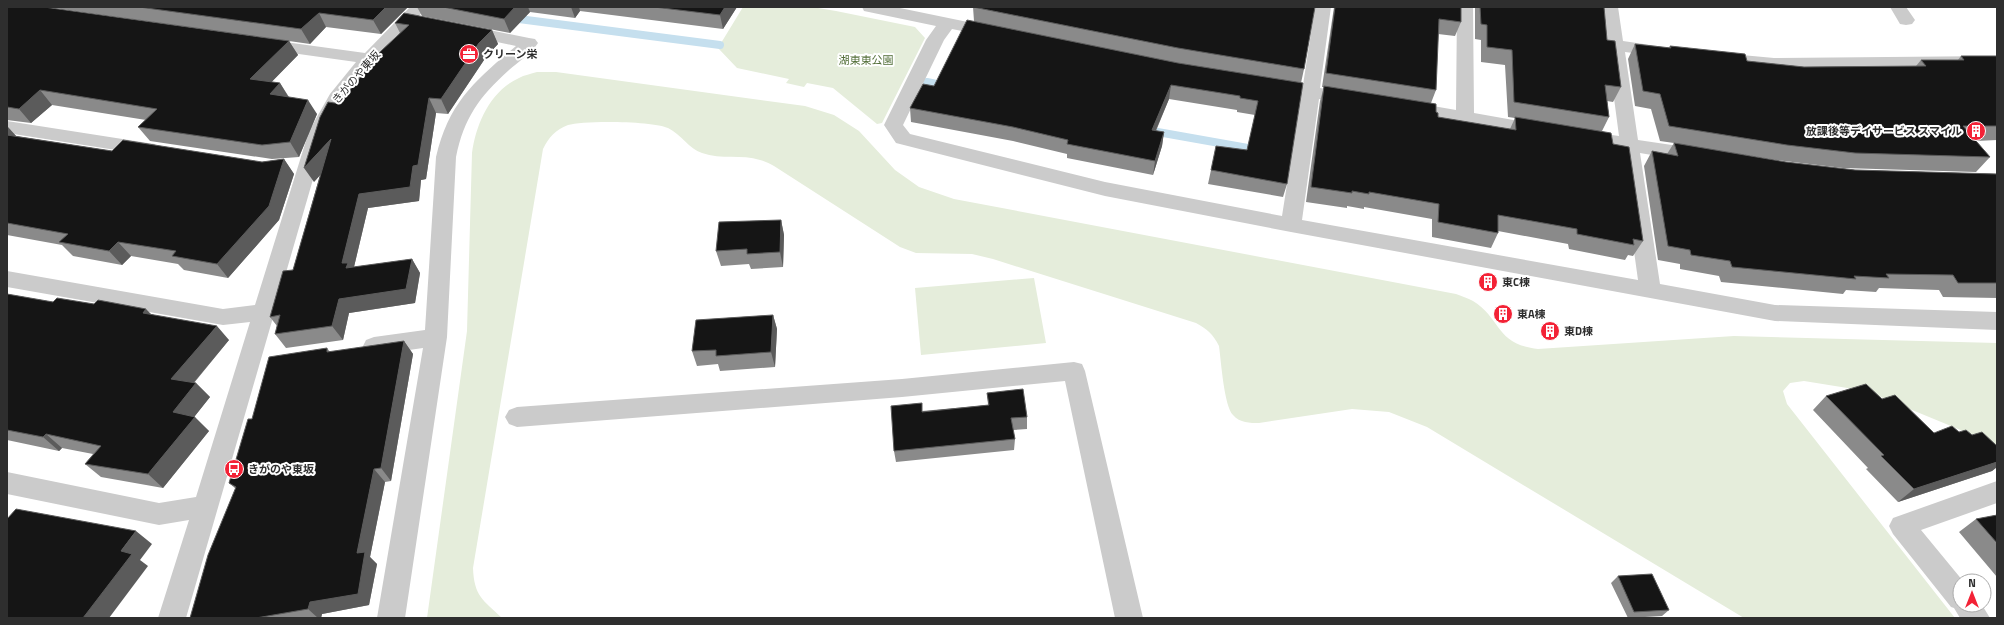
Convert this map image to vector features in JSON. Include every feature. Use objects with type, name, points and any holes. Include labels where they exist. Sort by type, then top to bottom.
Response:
[{"type":"street","points":[[870,7],[937,16],[1007,35]]},
{"type":"street","points":[[1291,225],[1323,7]]},
{"type":"street","points":[[1465,7],[1465,117]]},
{"type":"street","points":[[1610,7],[1650,291]]},
{"type":"street","points":[[937,16],[935,40],[893,125],[903,139],[1104,189],[1291,225],[1775,313],[1997,321]]},
{"type":"street","points":[[391,618],[436,337],[446,157],[449,138],[456,119],[468,101],[483,83],[529,43],[425,19]]},
{"type":"street","name":"きがのや東坂","points":[[172,618],[318,131],[329,109],[344,87],[371,59],[425,19]]},
{"type":"street","points":[[246,41],[371,59]]},
{"type":"street","points":[[1616,45],[1683,54]]},
{"type":"street","points":[[1706,56],[1774,64],[1997,62]]},
{"type":"street","points":[[1255,83],[1372,102]]},
{"type":"street","points":[[1395,106],[1714,158]]},
{"type":"street","points":[[7,127],[163,151]]},
{"type":"street","points":[[287,167],[308,164]]},
{"type":"street","points":[[7,279],[223,317],[264,312]]},
{"type":"street","points":[[350,349],[436,337]]},
{"type":"street","points":[[248,364],[272,361]]},
{"type":"street","points":[[517,417],[902,388],[1074,371],[1129,618]]},
{"type":"street","points":[[7,483],[159,514],[206,506]]},
{"type":"street","points":[[1952,588],[1902,526],[1997,492]]},
{"type":"green space","name":"湖東東公園","points":[[743,7],[812,7],[836,11],[915,27],[925,38],[882,123],[877,124],[833,88],[807,83],[804,87],[786,83],[789,79],[737,68],[718,48]]},
{"type":"green space","points":[[537,72],[556,72],[805,106],[834,115],[859,131],[895,170],[919,187],[954,199],[1456,294],[1471,300],[1482,308],[1500,330],[1514,342],[1538,349],[1734,336],[1997,343],[1997,445],[1866,391],[1804,381],[1790,383],[1783,391],[1787,404],[1955,618],[1744,618],[1427,427],[1389,412],[1352,409],[1259,423],[1249,423],[1239,420],[1233,415],[1227,402],[1219,346],[1209,332],[1196,323],[993,259],[972,254],[916,253],[900,247],[766,162],[746,157],[717,156],[702,153],[693,148],[673,131],[661,126],[635,123],[588,122],[576,123],[559,129],[553,134],[543,149],[473,568],[475,585],[481,597],[502,618],[427,618],[467,331],[472,153],[474,142],[486,110],[500,91],[521,77]]},
{"type":"green space","points":[[1034,278],[1046,343],[921,355],[915,288]]},
{"type":"building","points":[[7,7],[44,7],[289,41],[250,79],[280,83],[270,94],[308,100],[290,142],[262,145],[138,127],[157,109],[40,90],[19,109],[7,107]]},
{"type":"building","points":[[139,7],[386,7],[373,20],[319,13],[301,29]]},
{"type":"building","points":[[443,7],[515,7],[504,19]]},
{"type":"building","points":[[654,7],[725,7],[720,15]]},
{"type":"building","points":[[973,7],[1315,7],[1304,69],[1178,48]]},
{"type":"building","points":[[1335,7],[1461,7],[1461,22],[1439,19],[1436,90],[1326,73]]},
{"type":"building","points":[[1480,7],[1604,7],[1607,40],[1615,41],[1621,87],[1605,85],[1609,117],[1514,102],[1512,50],[1487,47],[1487,25],[1481,24]]},
{"type":"building","points":[[404,13],[492,30],[479,43],[441,99],[429,98],[418,165],[413,166],[410,187],[359,194],[342,263],[348,263],[346,268],[412,259],[406,289],[339,299],[332,326],[275,334],[280,315],[270,317],[283,271],[293,270],[331,139],[304,168],[320,117],[328,102],[341,104],[342,100],[381,51],[409,25],[395,23]]},
{"type":"building","points":[[967,20],[1178,63],[1303,83],[1287,184],[1211,170],[1216,146],[1247,150],[1258,101],[1240,98],[1240,96],[1171,85],[1152,130],[1164,132],[1155,161],[1067,144],[1068,140],[1013,127],[910,108],[923,84],[934,86]]},
{"type":"building","points":[[1635,44],[1745,54],[1747,61],[1804,67],[1926,66],[1921,60],[1964,60],[1961,56],[1997,56],[1997,126],[1963,126],[1990,157],[1855,153],[1787,145],[1669,126],[1660,94],[1643,91]]},
{"type":"building","points":[[1324,86],[1436,104],[1436,112],[1438,113],[1438,117],[1516,130],[1515,117],[1611,133],[1613,144],[1629,147],[1643,241],[1633,239],[1634,245],[1577,234],[1577,229],[1498,215],[1498,233],[1438,222],[1439,204],[1369,192],[1369,194],[1352,191],[1352,193],[1311,187]]},
{"type":"building","points":[[7,135],[112,151],[123,140],[262,162],[284,159],[269,206],[217,264],[172,256],[176,251],[118,242],[109,251],[59,242],[68,234],[7,223]]},
{"type":"building","points":[[1674,143],[1786,162],[1855,170],[1997,174],[1997,283],[1958,283],[1953,275],[1886,274],[1889,278],[1854,276],[1856,279],[1732,267],[1730,261],[1691,255],[1690,250],[1668,246],[1652,151],[1678,156]]},
{"type":"building","points":[[781,220],[780,252],[747,254],[747,249],[716,251],[719,222]]},
{"type":"building","points":[[7,294],[53,302],[57,298],[94,304],[98,300],[146,309],[143,313],[217,326],[171,379],[196,383],[173,412],[195,417],[148,474],[85,464],[101,446],[46,434],[43,437],[7,430]]},
{"type":"building","points":[[773,315],[771,352],[716,356],[716,350],[692,351],[696,320]]},
{"type":"building","points":[[404,341],[381,468],[374,469],[357,553],[365,552],[358,594],[310,602],[308,609],[256,618],[190,618],[208,555],[236,487],[229,483],[248,419],[252,419],[269,357],[327,348],[327,352]]},
{"type":"building","points":[[1866,384],[1882,399],[1895,395],[1934,433],[1952,426],[1959,432],[1966,430],[1972,435],[1982,432],[1997,446],[1997,462],[1914,489],[1881,456],[1884,455],[1826,396]]},
{"type":"building","points":[[1023,389],[1027,417],[1011,418],[1015,439],[894,451],[891,406],[922,403],[922,412],[989,405],[987,393]]},
{"type":"building","points":[[16,509],[136,531],[121,551],[132,554],[83,618],[7,618],[7,519]]},
{"type":"building","points":[[1997,515],[1997,543],[1976,519]]},
{"type":"building","points":[[1652,574],[1669,610],[1634,612],[1618,576]]},
{"type":"waterway","points":[[511,18],[720,45]]},
{"type":"waterway","points":[[927,82],[946,86]]},
{"type":"waterway","points":[[1152,131],[1259,150]]},
{"type":"place","name":"クリーン栄","points":[[469,54]]},
{"type":"place","name":"放課後等デイサービス スマイル","points":[[1976,131]]},
{"type":"place","name":"東C棟","points":[[1488,282]]},
{"type":"place","name":"東A棟","points":[[1503,314]]},
{"type":"place","name":"東D棟","points":[[1550,331]]},
{"type":"place","name":"きがのや東坂","points":[[234,469]]}]
